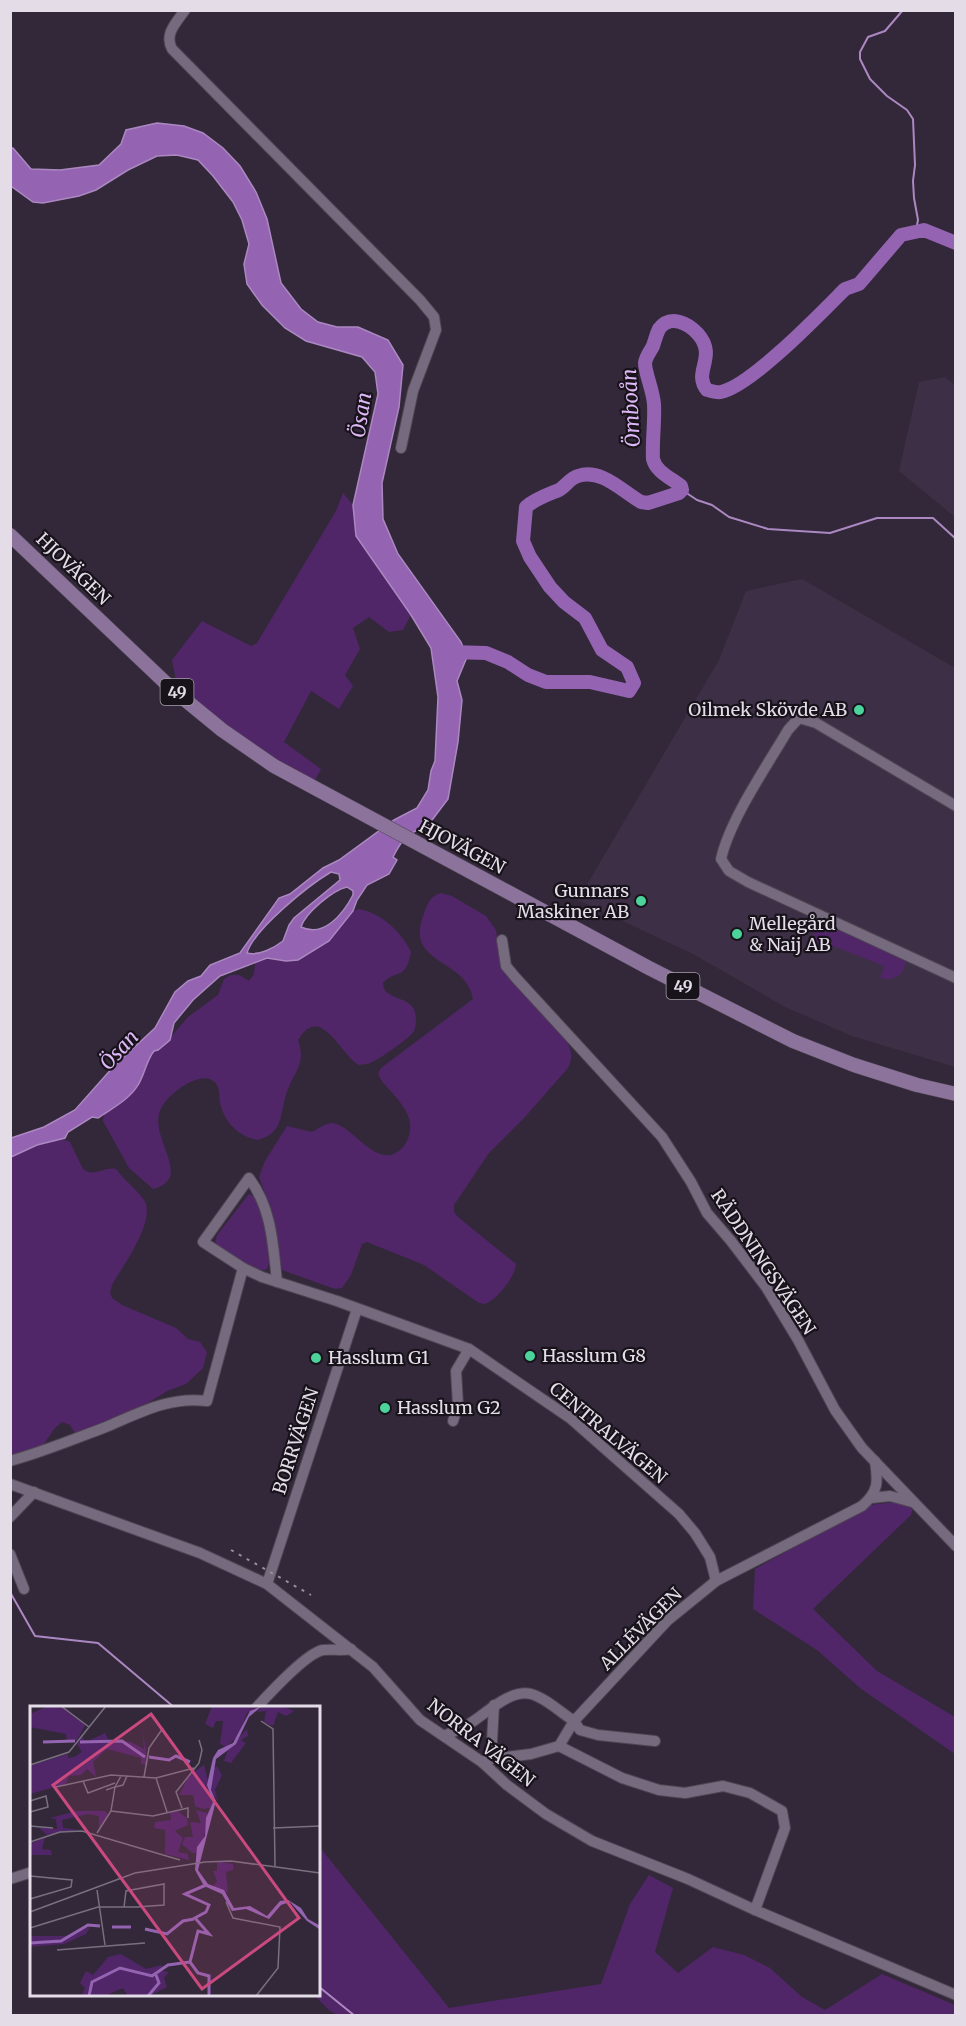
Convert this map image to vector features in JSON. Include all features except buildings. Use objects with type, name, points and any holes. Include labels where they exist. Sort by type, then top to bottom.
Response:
[{"type":"main road","name":"HJOVÄGEN","points":[[10,534],[172,689],[222,730],[274,766],[736,1014],[793,1041],[854,1065],[956,1095]]},
{"type":"street","points":[[185,10],[170,33],[169,42],[172,49],[420,300],[434,317],[435,336],[413,391],[400,448]]},
{"type":"street","points":[[956,806],[816,723],[799,718],[788,730],[734,824],[721,859],[729,871],[748,882],[956,978]]},
{"type":"street","name":"RÄDDNINGSVÄGEN","points":[[502,940],[506,966],[662,1137],[691,1182],[707,1213],[766,1287],[798,1340],[835,1410],[862,1448],[956,1546]]},
{"type":"street","name":"CENTRALVÄGEN","points":[[277,1282],[268,1214],[260,1191],[249,1178],[203,1242],[243,1268],[277,1282],[469,1349],[570,1418],[679,1514],[695,1533],[710,1557],[716,1581]]},
{"type":"street","points":[[10,1461],[62,1444],[156,1406],[182,1400],[207,1401],[243,1268]]},
{"type":"street","name":"BORRVÄGEN","points":[[267,1584],[357,1309]]},
{"type":"street","points":[[453,1421],[458,1405],[456,1371],[469,1349]]},
{"type":"street","points":[[875,1461],[878,1482],[871,1498],[890,1496],[914,1502]]},
{"type":"street","name":"NORRA VÄGEN","points":[[10,1484],[200,1553],[267,1584],[351,1648],[390,1684],[420,1720],[487,1761],[507,1785],[546,1814],[592,1841],[687,1879],[956,1995]]},
{"type":"street","points":[[10,1517],[34,1492]]},
{"type":"street","name":"ALLÉVÄGEN","points":[[559,1746],[574,1721],[668,1620],[716,1581],[862,1506],[871,1498]]},
{"type":"street","points":[[10,1554],[24,1589]]},
{"type":"street","points":[[257,1706],[304,1661],[321,1650],[340,1651],[351,1648]]},
{"type":"street","points":[[444,1736],[470,1724],[494,1705],[518,1694],[528,1693],[546,1701],[574,1721],[580,1730],[598,1735],[655,1741]]},
{"type":"street","points":[[494,1705],[487,1761],[531,1754],[559,1746],[621,1778],[659,1790],[685,1793],[723,1786],[750,1793],[782,1811],[785,1828],[755,1910]]},
{"type":"street","points":[[10,1879],[30,1873]]},
{"type":"shaded area","points":[[157,123],[184,126],[203,133],[223,148],[240,166],[256,192],[267,219],[281,283],[301,309],[318,322],[337,327],[358,327],[388,340],[403,365],[399,407],[382,483],[383,519],[398,554],[461,642],[467,657],[457,681],[462,700],[458,742],[448,799],[426,828],[410,834],[402,842],[393,857],[397,860],[389,874],[367,885],[353,911],[329,941],[298,960],[267,958],[220,976],[193,1000],[174,1023],[170,1040],[154,1051],[135,1090],[125,1099],[98,1118],[92,1117],[68,1132],[65,1138],[37,1145],[11,1157],[11,1138],[44,1127],[75,1110],[114,1066],[155,1028],[175,992],[188,981],[201,976],[210,965],[240,953],[279,898],[290,894],[323,868],[339,860],[394,820],[417,808],[428,790],[435,761],[438,697],[431,648],[356,536],[353,505],[378,394],[375,372],[362,357],[306,341],[285,328],[262,305],[247,284],[244,264],[249,244],[242,220],[233,202],[198,160],[177,155],[157,156],[128,170],[96,190],[43,203],[33,202],[11,186],[11,148],[31,169],[60,170],[99,165],[121,144],[126,130]],"holes":[[[331,872],[339,874],[340,880],[294,918],[283,941],[271,949],[252,954],[247,953],[252,943],[271,920]],[[347,887],[353,891],[353,895],[344,910],[332,922],[317,929],[309,930],[301,927],[308,915],[320,903]]]},
{"type":"shaded area","points":[[945,377],[955,385],[955,517],[899,471],[919,382]]},
{"type":"shaded area","points":[[343,493],[353,505],[356,536],[411,615],[403,630],[389,632],[369,617],[353,628],[360,649],[345,675],[353,686],[339,709],[311,691],[284,742],[321,769],[314,782],[265,753],[177,686],[172,660],[202,621],[251,646],[257,643],[336,511]]},
{"type":"shaded area","points":[[802,579],[955,668],[955,1067],[852,1036],[785,1007],[695,955],[578,900],[719,660],[746,591]]},
{"type":"shaded area","points":[[441,893],[452,896],[486,916],[496,930],[501,966],[566,1040],[571,1054],[568,1068],[525,1117],[489,1153],[454,1205],[454,1212],[458,1217],[516,1264],[505,1287],[495,1298],[485,1304],[479,1303],[424,1265],[367,1242],[362,1244],[351,1275],[342,1288],[335,1289],[282,1270],[272,1213],[259,1177],[265,1161],[287,1126],[312,1132],[333,1123],[349,1131],[365,1145],[383,1155],[391,1155],[406,1144],[410,1130],[408,1116],[401,1103],[378,1074],[381,1068],[473,999],[468,985],[459,975],[428,952],[422,943],[420,930],[424,913],[432,898]]},
{"type":"shaded area","points":[[359,909],[390,924],[402,937],[411,952],[403,971],[383,983],[387,993],[412,1007],[416,1019],[414,1031],[379,1058],[368,1064],[359,1065],[330,1034],[315,1026],[306,1030],[298,1040],[300,1060],[285,1097],[280,1120],[273,1132],[258,1140],[233,1128],[225,1117],[218,1087],[212,1080],[198,1079],[183,1086],[166,1101],[159,1113],[159,1126],[170,1164],[170,1174],[166,1183],[153,1189],[129,1168],[103,1121],[104,1114],[126,1097],[145,1070],[147,1060],[154,1051],[164,1045],[188,1017],[218,995],[224,979],[231,975],[239,975],[249,981],[254,974],[255,963],[267,958],[298,960],[329,941],[353,911]]},
{"type":"shaded area","points":[[823,921],[906,960],[903,970],[894,978],[880,978],[884,966],[828,944],[825,953],[814,937],[815,929]]},
{"type":"shaded area","points":[[60,1138],[70,1142],[83,1169],[96,1172],[116,1169],[144,1200],[147,1209],[146,1219],[137,1243],[112,1285],[110,1293],[112,1298],[122,1305],[176,1328],[188,1339],[200,1342],[207,1352],[203,1368],[186,1384],[80,1432],[75,1433],[70,1425],[62,1422],[43,1445],[11,1457],[11,1157]]},
{"type":"shaded area","points":[[249,1194],[260,1206],[267,1229],[270,1254],[266,1270],[246,1264],[215,1244],[217,1235]]},
{"type":"shaded area","points":[[896,1502],[913,1508],[911,1515],[813,1609],[877,1671],[955,1717],[955,1754],[860,1688],[817,1650],[753,1609],[755,1569],[870,1505]]},
{"type":"shaded area","points":[[320,1847],[449,2008],[601,1984],[630,1904],[649,1875],[673,1888],[655,1952],[678,1973],[713,1947],[744,1955],[770,1968],[802,1997],[825,2010],[882,1974],[955,2005],[955,2015],[338,2015],[330,2011],[315,1996],[320,1996]]},
{"type":"waterway","name":"Ömboån","points":[[903,10],[885,31],[868,37],[860,52],[860,59],[870,79],[887,96],[907,110],[913,119],[915,165],[913,181],[918,220],[916,230]]},
{"type":"waterway","name":"Ömboån","points":[[450,652],[486,653],[546,682],[590,682],[629,691],[634,683],[627,667],[602,650],[585,618],[564,602],[550,587],[530,557],[523,541],[526,507],[537,499],[559,490],[575,477],[587,474],[603,478],[641,502],[648,503],[682,490],[681,486],[661,471],[653,459],[654,404],[645,363],[663,324],[679,322],[689,326],[698,334],[706,350],[703,383],[707,390],[721,392],[750,377],[786,347],[845,289],[859,284],[901,235],[924,230],[956,243]]},
{"type":"waterway","points":[[682,490],[697,500],[712,505],[729,517],[768,529],[830,533],[877,518],[933,518],[956,539]]},
{"type":"waterway","points":[[10,1592],[35,1636],[98,1643],[173,1706]]},
{"type":"waterway","points":[[320,1988],[355,2016]]},
{"type":"railway","points":[[231,1550],[311,1595]]},
{"type":"place","name":"Oilmek Skövde AB","points":[[859,710]]},
{"type":"place","name":"Gunnars Maskiner AB","points":[[641,901]]},
{"type":"place","name":"Mellegård & Naij AB","points":[[737,934]]},
{"type":"place","name":"Hasslum G8","points":[[530,1356]]},
{"type":"place","name":"Hasslum G1","points":[[316,1358]]},
{"type":"place","name":"Hasslum G2","points":[[385,1408]]},
{"type":"water label","name":"Ösan","points":[[361,415]]},
{"type":"water label","name":"Ösan","points":[[119,1050]]}]
